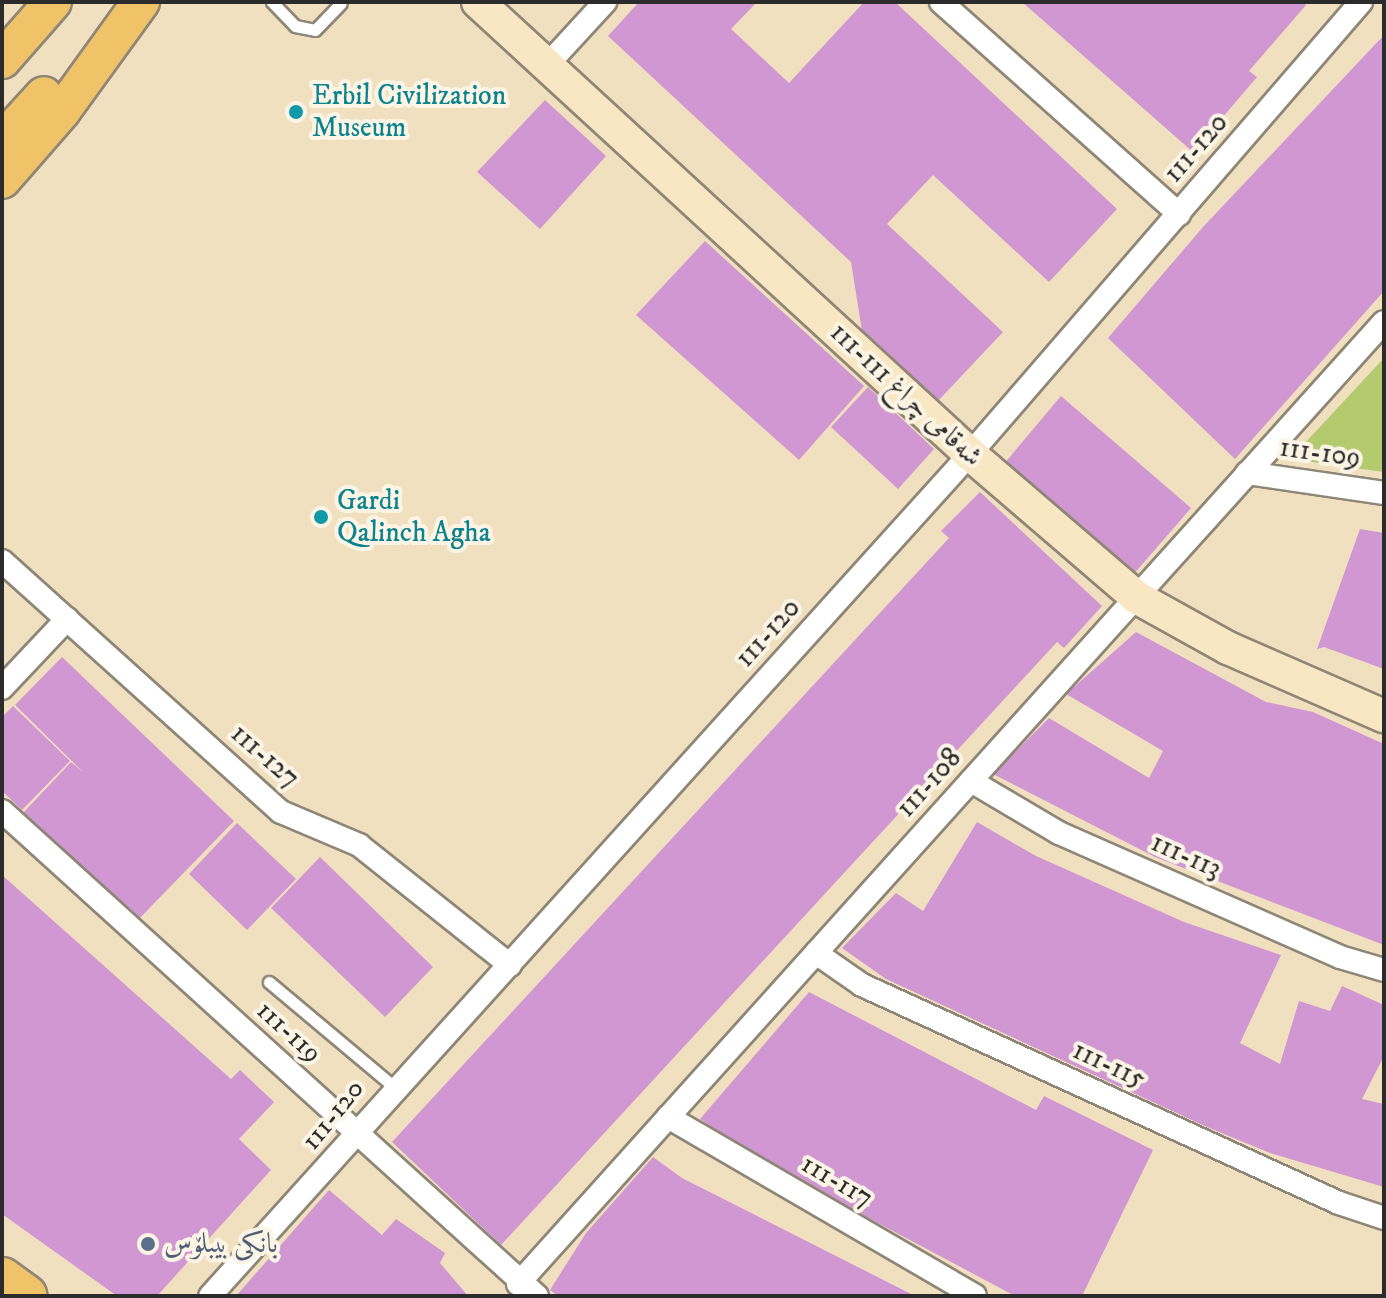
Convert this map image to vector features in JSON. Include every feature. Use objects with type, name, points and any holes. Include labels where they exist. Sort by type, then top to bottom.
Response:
[{"type":"highway","points":[[2,1279],[25,1296]]},
{"type":"main road","points":[[2,141],[128,2]]},
{"type":"main road","points":[[2,180],[62,111],[141,2]]},
{"type":"main road","points":[[2,52],[42,6]]},
{"type":"main road","points":[[2,60],[42,6]]},
{"type":"street","name":"شەقامی چراغ 111-111","points":[[478,2],[549,63],[970,454],[1136,597],[1228,648],[1384,716]]},
{"type":"street","points":[[549,63],[605,2]]},
{"type":"street","points":[[941,2],[1179,214]]},
{"type":"street","name":"111-120","points":[[210,1296],[358,1136],[394,1087],[510,965],[970,454],[1361,2]]},
{"type":"street","name":"111-108","points":[[528,1290],[668,1117],[1384,322]]},
{"type":"street","name":"111-109","points":[[1247,473],[1384,493]]},
{"type":"street","name":"111-127","points":[[2,561],[281,812],[359,845],[510,965]]},
{"type":"street","points":[[2,688],[67,619]]},
{"type":"street","name":"111-113","points":[[971,781],[1059,833],[1340,957],[1384,970]]},
{"type":"street","name":"111-119","points":[[2,811],[528,1290]]},
{"type":"street","name":"111-115","points":[[816,953],[862,985],[1339,1203],[1384,1218]]},
{"type":"street","name":"111-117","points":[[668,1117],[975,1296]]},
{"type":"lane","points":[[272,2],[295,26],[315,30],[341,3]]},
{"type":"lane","points":[[269,982],[394,1087]]},
{"type":"green space","points":[[1384,358],[1384,472],[1290,459]]},
{"type":"building","points":[[639,2],[757,2],[731,29],[789,83],[864,2],[895,2],[1117,209],[1049,282],[933,175],[887,224],[1003,332],[938,401],[862,331],[851,262],[608,36]]},
{"type":"building","points":[[1022,2],[1302,2],[1306,5],[1249,71],[1257,77],[1193,152]]},
{"type":"building","points":[[1384,35],[1384,291],[1235,459],[1108,338],[1203,227]]},
{"type":"building","points":[[545,100],[606,156],[540,229],[477,172]]},
{"type":"building","points":[[705,241],[864,386],[799,460],[636,315]]},
{"type":"building","points":[[868,387],[934,449],[898,489],[831,427]]},
{"type":"building","points":[[1061,396],[1191,508],[1133,575],[1003,465]]},
{"type":"building","points":[[980,492],[1102,606],[1064,648],[1057,642],[501,1245],[392,1142],[949,538],[941,531]]},
{"type":"building","points":[[1360,529],[1384,533],[1384,669],[1324,647],[1317,649]]},
{"type":"building","points":[[1136,632],[1266,702],[1313,712],[1384,744],[1384,945],[1155,857],[993,774],[1049,718],[1149,778],[1163,751],[1066,694]]},
{"type":"building","points":[[62,657],[234,821],[136,922],[23,813],[71,762],[84,773],[15,705]]},
{"type":"building","points":[[13,706],[70,761],[22,810],[2,791],[2,717]]},
{"type":"building","points":[[977,822],[1036,856],[1184,922],[1281,955],[1240,1043],[1280,1064],[1299,1001],[1330,1011],[1342,986],[1384,1005],[1384,1056],[1362,1099],[1384,1104],[1384,1187],[1270,1153],[1207,1127],[886,979],[842,948],[896,893],[923,911]]},
{"type":"building","points":[[237,823],[296,879],[247,930],[189,874]]},
{"type":"building","points":[[320,857],[433,967],[385,1017],[271,908]]},
{"type":"building","points":[[2,875],[231,1079],[240,1070],[274,1102],[239,1139],[271,1170],[157,1296],[117,1296],[2,1214]]},
{"type":"building","points":[[809,992],[1036,1110],[1044,1096],[1153,1150],[1082,1296],[1015,1296],[767,1164],[700,1119]]},
{"type":"building","points":[[653,1157],[682,1178],[915,1296],[558,1296],[550,1290],[586,1233]]},
{"type":"building","points":[[329,1190],[382,1235],[396,1219],[445,1253],[440,1263],[468,1296],[236,1296]]},
{"type":"place","name":"Erbil Civilization Museum","points":[[296,112]]},
{"type":"place","name":"Gardi Qalinch Agha","points":[[321,517]]},
{"type":"place","name":"بانکی بیبلۆس","points":[[148,1244]]}]
